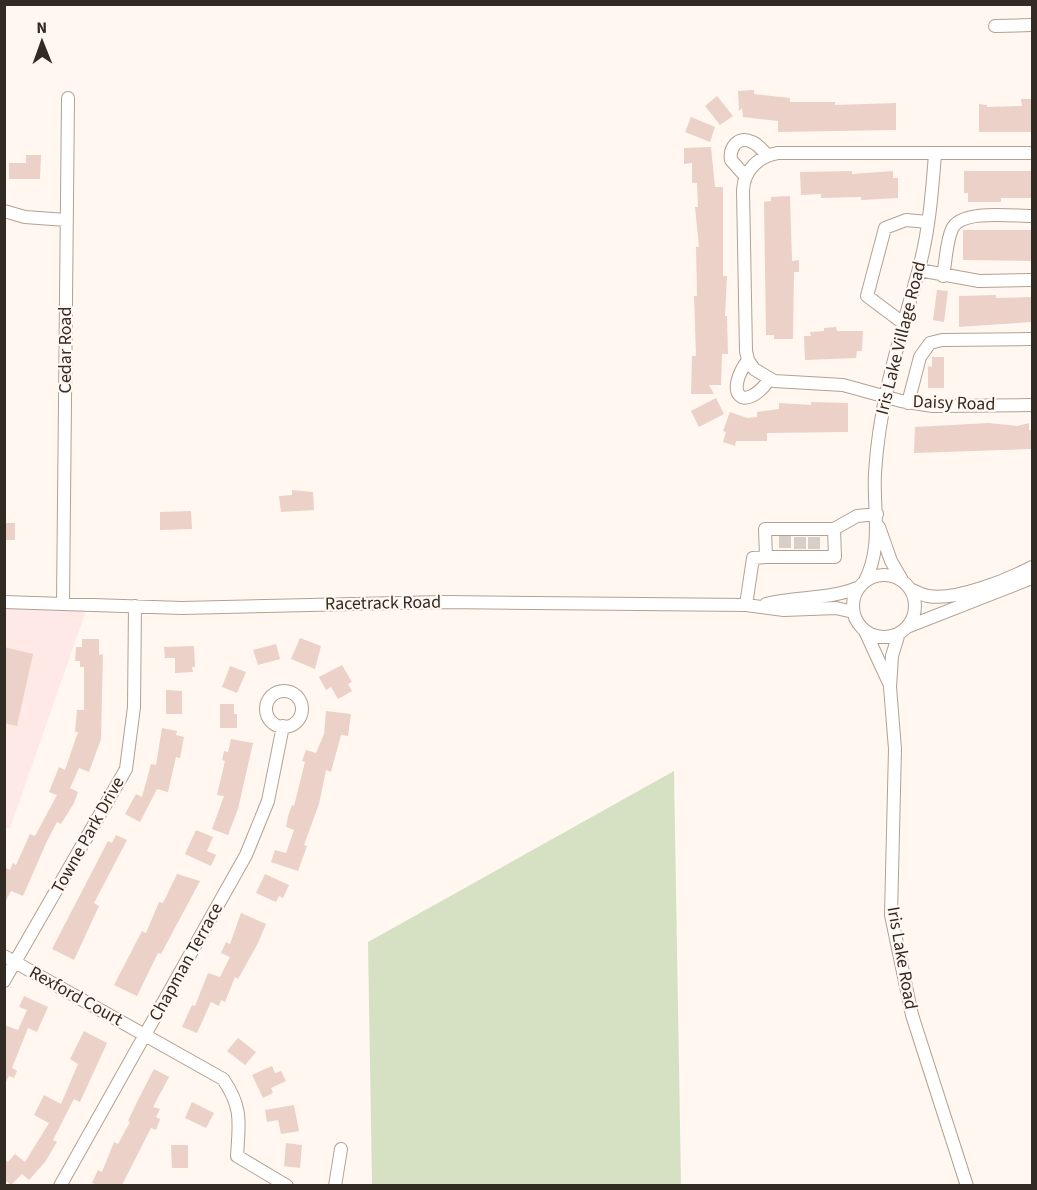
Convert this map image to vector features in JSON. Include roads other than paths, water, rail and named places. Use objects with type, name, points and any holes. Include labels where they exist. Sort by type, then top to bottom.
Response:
[{"type":"street","points":[[995,26],[1032,25]]},
{"type":"street","name":"Cedar Road","points":[[63,603],[68,98]]},
{"type":"street","points":[[746,177],[730,160],[731,150],[735,144],[749,140],[767,155]]},
{"type":"street","points":[[748,360],[758,373],[769,380],[756,395],[747,398],[739,394],[736,389],[736,380],[748,360],[743,223],[746,177],[756,163],[767,155],[820,153],[1032,153]]},
{"type":"street","name":"Iris Lake Village Road","points":[[861,585],[872,566],[877,518],[875,476],[885,396],[919,270],[928,222],[935,154]]},
{"type":"street","points":[[4,211],[25,217],[66,220]]},
{"type":"street","points":[[943,276],[952,230],[959,220],[971,216],[1032,216]]},
{"type":"street","points":[[903,323],[867,296],[885,228],[906,220],[928,222]]},
{"type":"street","points":[[919,270],[979,281],[1032,280]]},
{"type":"street","points":[[908,403],[920,357],[930,343],[942,340],[1032,339]]},
{"type":"street","name":"Daisy Road","points":[[769,380],[831,384],[908,403],[933,406],[1032,405]]},
{"type":"street","points":[[766,557],[765,529],[785,533],[814,533],[834,529],[857,516],[877,518]]},
{"type":"street","name":"Iris Lake Village Road","points":[[877,518],[891,561],[906,585]]},
{"type":"street","points":[[746,605],[753,558],[785,554],[835,557],[834,529]]},
{"type":"street","points":[[1032,567],[990,584],[947,595],[927,596],[884,574],[861,585],[854,596],[853,612],[864,630],[881,637],[1032,578]]},
{"type":"street","name":"Racetrack Road","points":[[762,605],[783,600],[828,597],[861,585]]},
{"type":"street","points":[[903,630],[915,608],[906,585]]},
{"type":"street","name":"Racetrack Road","points":[[4,602],[182,608],[444,602],[762,605],[784,610],[836,608],[853,612]]},
{"type":"street","name":"Towne Park Drive","points":[[4,981],[10,960],[126,769],[134,707],[135,606]]},
{"type":"street","name":"Iris Lake Road","points":[[864,630],[890,687]]},
{"type":"street","name":"Iris Lake Road","points":[[903,630],[892,656],[890,687],[895,749],[891,915],[912,1016],[967,1185]]},
{"type":"street","name":"Chapman Terrace","points":[[60,1185],[246,855],[268,801],[283,726]]},
{"type":"street","name":"Rexford Court","points":[[10,960],[223,1079],[234,1094],[240,1112],[237,1156],[287,1185]]},
{"type":"street","points":[[335,1185],[341,1149]]},
{"type":"tunnel","points":[[785,536],[785,550]]},
{"type":"tunnel","points":[[800,537],[800,550]]},
{"type":"tunnel","points":[[814,537],[814,550]]}]
